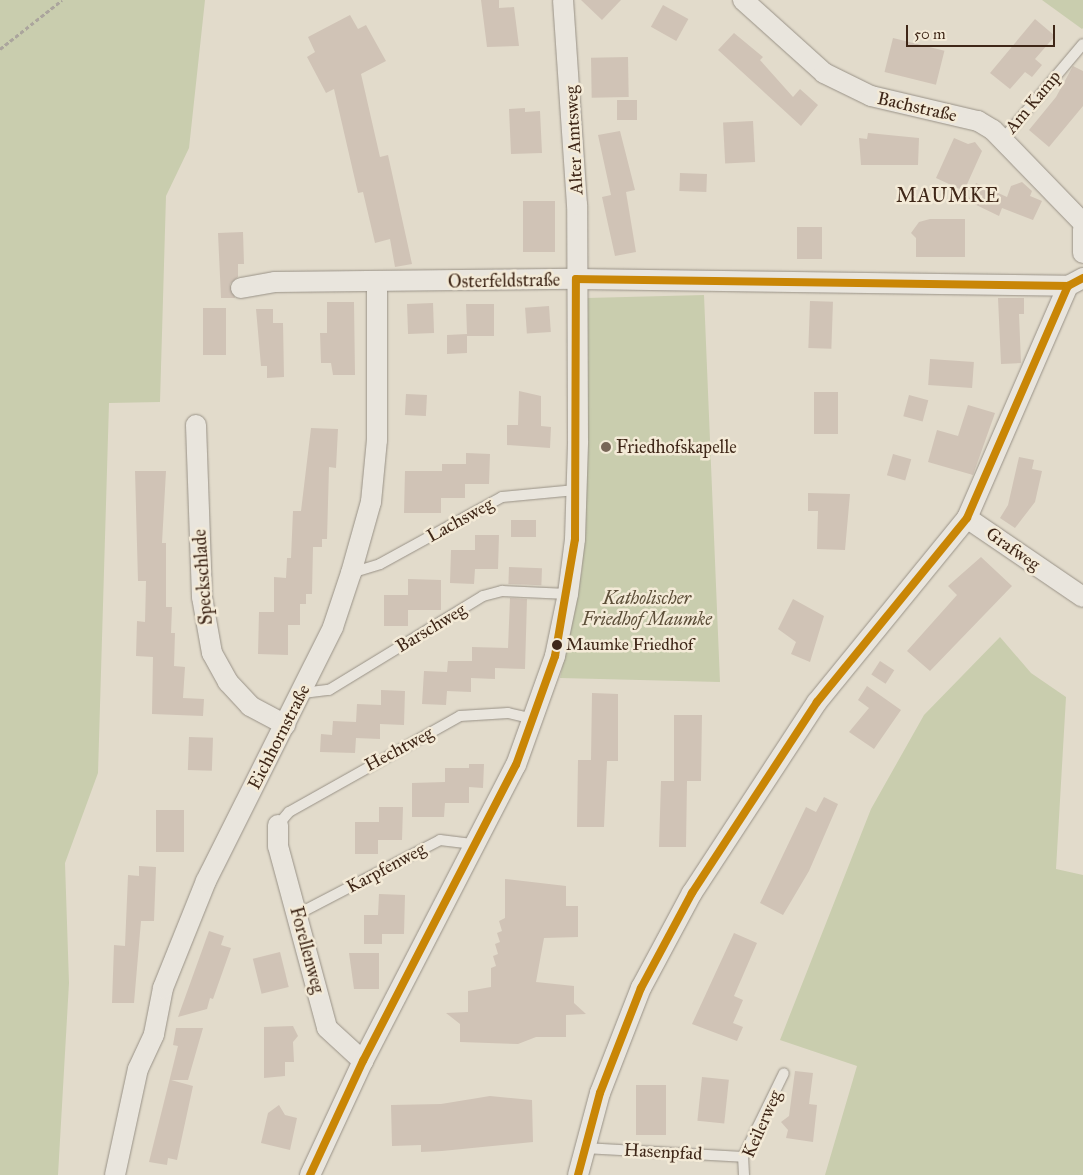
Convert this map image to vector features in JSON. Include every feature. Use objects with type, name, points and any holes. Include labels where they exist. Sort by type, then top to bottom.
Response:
[{"type":"street","name":"Alter Amtsweg","points":[[310,1175],[363,1061],[478,845],[534,719],[568,594],[576,490],[576,279],[574,104],[563,0]]},
{"type":"street","name":"Bachstraße","points":[[743,0],[824,73],[871,96],[978,122],[1003,138],[1083,223]]},
{"type":"street","points":[[1083,229],[1083,253]]},
{"type":"street","name":"Osterfeldstraße","points":[[242,288],[275,282],[377,284],[576,279],[1075,282]]},
{"type":"street","name":"Grafweg","points":[[1075,282],[968,518],[1083,597]]},
{"type":"street","name":"Eichhornstraße","points":[[115,1175],[138,1069],[154,1034],[161,994],[206,881],[303,693],[333,627],[351,573],[370,502],[377,440],[377,284]]},
{"type":"street","name":"Speckschlade","points":[[196,425],[202,597],[212,653],[228,682],[250,706],[285,725]]},
{"type":"street","points":[[578,1175],[583,1148],[641,988],[692,893],[817,702],[968,518]]},
{"type":"street","name":"Forellenweg","points":[[278,825],[278,846],[298,914],[327,1028],[363,1061]]},
{"type":"lane","name":"Am Kamp","points":[[1003,138],[1083,44]]},
{"type":"lane","name":"Lachsweg","points":[[351,573],[380,564],[502,497],[576,490]]},
{"type":"lane","name":"Barschweg","points":[[303,693],[329,690],[483,596],[502,591],[568,594]]},
{"type":"lane","name":"Hechtweg","points":[[278,825],[289,812],[460,716],[508,713],[534,719]]},
{"type":"lane","name":"Karpfenweg","points":[[298,914],[440,840],[478,845]]},
{"type":"lane","name":"Keilerweg","points":[[744,1175],[743,1157],[784,1073]]},
{"type":"lane","name":"Hasenpfad","points":[[583,1148],[743,1157]]},
{"type":"path","points":[[0,49],[62,0]]},
{"type":"green space","points":[[0,0],[205,0],[189,148],[166,196],[160,402],[109,403],[98,773],[65,863],[69,983],[58,1175],[0,1175]]},
{"type":"green space","points":[[1042,0],[1083,0],[1083,28],[1082,29]]},
{"type":"green space","name":"Katholischer Friedhof Maumke","points":[[704,295],[720,682],[560,678],[582,570],[587,298]]},
{"type":"green space","points":[[1000,637],[1031,673],[1066,697],[1056,869],[1083,875],[1083,1175],[825,1175],[857,1066],[780,1040],[871,809],[924,715]]},
{"type":"building","points":[[481,0],[499,0],[499,8],[514,7],[519,46],[487,47]]},
{"type":"building","points":[[581,0],[621,0],[602,20]]},
{"type":"building","points":[[663,5],[688,19],[676,41],[651,27]]},
{"type":"building","points":[[350,15],[358,29],[366,25],[386,61],[361,74],[380,157],[388,155],[412,264],[395,267],[390,239],[375,243],[363,192],[358,193],[334,89],[326,93],[307,57],[315,52],[308,37]]},
{"type":"building","points":[[1035,19],[1055,36],[1035,59],[1042,65],[1032,77],[1025,72],[1010,89],[990,73]]},
{"type":"building","points":[[734,33],[763,57],[760,60],[793,97],[800,89],[818,105],[801,126],[718,50]]},
{"type":"building","points":[[893,38],[944,51],[936,85],[885,72]]},
{"type":"building","points":[[628,57],[629,97],[592,98],[591,58]]},
{"type":"building","points":[[1073,66],[1083,71],[1083,106],[1049,147],[1029,130],[1056,97]]},
{"type":"building","points":[[617,100],[637,100],[637,120],[617,120]]},
{"type":"building","points":[[525,108],[525,112],[540,111],[542,153],[511,154],[509,109]]},
{"type":"building","points":[[753,121],[755,162],[725,164],[723,123]]},
{"type":"building","points":[[620,131],[635,190],[626,192],[636,252],[615,256],[602,197],[611,195],[598,135]]},
{"type":"building","points":[[868,133],[919,138],[918,165],[861,165],[859,138],[867,139]]},
{"type":"building","points":[[954,138],[968,144],[975,142],[982,151],[964,191],[936,178]]},
{"type":"building","points":[[680,173],[707,174],[706,192],[679,191]]},
{"type":"building","points":[[1022,182],[1032,191],[1030,196],[1042,201],[1033,220],[1002,208],[999,216],[968,201],[976,183],[1007,197],[1011,186]]},
{"type":"building","points":[[523,201],[555,201],[555,252],[523,252]]},
{"type":"building","points":[[930,219],[965,219],[965,257],[916,257],[916,238],[911,233],[919,222]]},
{"type":"building","points":[[797,227],[822,227],[822,259],[797,259]]},
{"type":"building","points":[[243,232],[244,264],[238,264],[238,277],[230,284],[235,298],[221,298],[218,233]]},
{"type":"building","points":[[998,298],[1024,298],[1024,314],[1019,314],[1021,363],[1001,364]]},
{"type":"building","points":[[810,301],[833,302],[831,349],[808,348]]},
{"type":"building","points":[[327,302],[354,302],[355,375],[333,375],[331,363],[321,363],[320,333],[327,333]]},
{"type":"building","points":[[433,303],[434,333],[408,334],[407,304]]},
{"type":"building","points":[[466,304],[494,304],[494,336],[467,336],[467,353],[447,354],[447,335],[467,334]]},
{"type":"building","points":[[549,306],[551,332],[527,334],[525,308]]},
{"type":"building","points":[[203,308],[226,308],[226,355],[203,355]]},
{"type":"building","points":[[256,309],[273,309],[273,323],[283,323],[284,377],[267,378],[267,366],[261,366]]},
{"type":"building","points":[[930,359],[974,362],[972,388],[928,385]]},
{"type":"building","points":[[519,391],[541,396],[541,426],[551,427],[550,448],[507,445],[507,425],[518,425]]},
{"type":"building","points":[[814,392],[838,392],[838,434],[814,434]]},
{"type":"building","points":[[406,394],[427,395],[426,416],[405,415]]},
{"type":"building","points":[[909,395],[928,400],[923,421],[903,416]]},
{"type":"building","points":[[968,405],[995,413],[973,475],[928,462],[937,430],[958,436]]},
{"type":"building","points":[[311,428],[338,429],[336,468],[329,467],[327,539],[322,539],[322,547],[313,547],[312,594],[306,594],[306,604],[300,604],[300,625],[288,625],[288,655],[258,654],[259,612],[274,612],[274,577],[286,578],[287,558],[291,558],[293,511],[301,511]]},
{"type":"building","points":[[466,453],[490,454],[489,484],[465,484],[465,498],[441,498],[441,513],[404,513],[405,471],[442,471],[442,464],[466,464]]},
{"type":"building","points":[[893,454],[911,459],[905,480],[887,475]]},
{"type":"building","points":[[1019,457],[1034,460],[1032,469],[1042,471],[1035,502],[1015,528],[1000,518],[1008,505]]},
{"type":"building","points":[[135,471],[166,471],[162,543],[166,543],[166,607],[172,607],[171,633],[175,633],[174,666],[185,667],[183,698],[204,699],[203,716],[152,714],[153,657],[136,656],[137,621],[145,622],[146,581],[138,581]]},
{"type":"building","points":[[808,493],[850,494],[845,550],[817,549],[818,511],[808,511]]},
{"type":"building","points":[[511,520],[536,520],[536,537],[511,537]]},
{"type":"building","points":[[475,535],[499,535],[498,569],[475,569],[474,584],[450,583],[451,550],[475,550]]},
{"type":"building","points":[[981,557],[1012,586],[930,671],[907,651],[957,595],[948,586]]},
{"type":"building","points":[[509,567],[542,568],[541,585],[508,584]]},
{"type":"building","points":[[408,579],[441,580],[441,610],[408,610],[408,626],[384,626],[384,595],[408,595]]},
{"type":"building","points":[[510,598],[527,599],[525,669],[495,668],[495,679],[471,678],[471,692],[447,691],[446,705],[422,704],[424,671],[447,672],[448,661],[472,661],[472,647],[508,648]]},
{"type":"building","points":[[793,599],[824,616],[810,662],[791,654],[796,642],[778,629]]},
{"type":"building","points":[[880,661],[894,670],[886,684],[871,674]]},
{"type":"building","points":[[867,686],[901,710],[874,749],[849,732],[869,708],[858,700]]},
{"type":"building","points":[[381,690],[405,691],[404,725],[380,724],[380,739],[356,738],[355,753],[320,752],[321,734],[332,735],[333,721],[356,722],[357,704],[381,705]]},
{"type":"building","points":[[592,693],[618,694],[618,761],[607,761],[604,827],[577,827],[578,760],[591,760]]},
{"type":"building","points":[[674,715],[702,715],[701,781],[687,781],[686,847],[659,847],[661,781],[674,781]]},
{"type":"building","points":[[189,737],[213,738],[212,771],[188,770]]},
{"type":"building","points":[[469,764],[484,764],[483,788],[469,787],[469,803],[445,803],[444,817],[412,817],[412,783],[445,782],[445,768],[469,768]]},
{"type":"building","points":[[824,797],[838,804],[809,871],[783,915],[760,903],[806,807],[816,812]]},
{"type":"building","points":[[379,807],[403,807],[402,840],[378,840],[378,854],[355,854],[355,822],[379,822]]},
{"type":"building","points":[[156,810],[184,810],[184,852],[156,852]]},
{"type":"building","points":[[139,866],[156,867],[154,921],[141,921],[134,1003],[112,1003],[114,945],[125,946],[128,875],[139,876]]},
{"type":"building","points":[[505,879],[566,886],[566,906],[578,906],[578,937],[544,938],[536,982],[574,986],[574,1003],[586,1014],[566,1015],[566,1037],[536,1037],[518,1044],[460,1042],[460,1024],[446,1013],[468,1012],[468,991],[491,987],[491,968],[496,966],[493,956],[498,954],[495,944],[500,942],[497,933],[502,931],[499,921],[505,918]]},
{"type":"building","points":[[379,894],[405,895],[404,934],[382,934],[382,944],[364,944],[364,915],[378,915]]},
{"type":"building","points":[[209,931],[224,936],[221,945],[231,948],[213,999],[210,998],[207,1009],[178,1017]]},
{"type":"building","points":[[734,933],[757,943],[734,996],[743,1000],[733,1023],[743,1027],[737,1041],[692,1024]]},
{"type":"building","points":[[280,952],[289,987],[262,994],[253,959]]},
{"type":"building","points":[[349,953],[379,953],[379,989],[354,989]]},
{"type":"building","points":[[293,1026],[298,1036],[293,1042],[294,1062],[285,1062],[285,1076],[264,1078],[264,1027]]},
{"type":"building","points":[[176,1028],[203,1028],[188,1080],[171,1080],[193,1086],[177,1160],[168,1158],[167,1165],[149,1162],[178,1046],[173,1045]]},
{"type":"building","points":[[795,1071],[813,1073],[809,1104],[817,1105],[813,1142],[786,1138],[788,1130],[781,1122],[789,1116]]},
{"type":"building","points":[[702,1077],[729,1080],[724,1124],[697,1121]]},
{"type":"building","points":[[636,1085],[666,1085],[666,1135],[636,1135]]},
{"type":"building","points":[[490,1096],[532,1100],[533,1142],[421,1152],[421,1145],[392,1146],[391,1105],[441,1104]]},
{"type":"building","points":[[279,1105],[285,1115],[297,1118],[290,1150],[261,1143],[268,1113]]},
{"type":"transit line","points":[[578,1175],[600,1093],[641,988],[692,893],[817,702],[967,518],[1068,286],[1083,278]]},
{"type":"transit line","points":[[576,279],[1068,286]]},
{"type":"transit line","points":[[310,1175],[363,1061],[516,765],[555,656],[575,539],[576,279]]},
{"type":"place","name":"Friedhofskapelle","points":[[606,447]]},
{"type":"place","name":"Maumke Friedhof","points":[[557,645]]},
{"type":"district","name":"MAUMKE","points":[[948,195]]}]
